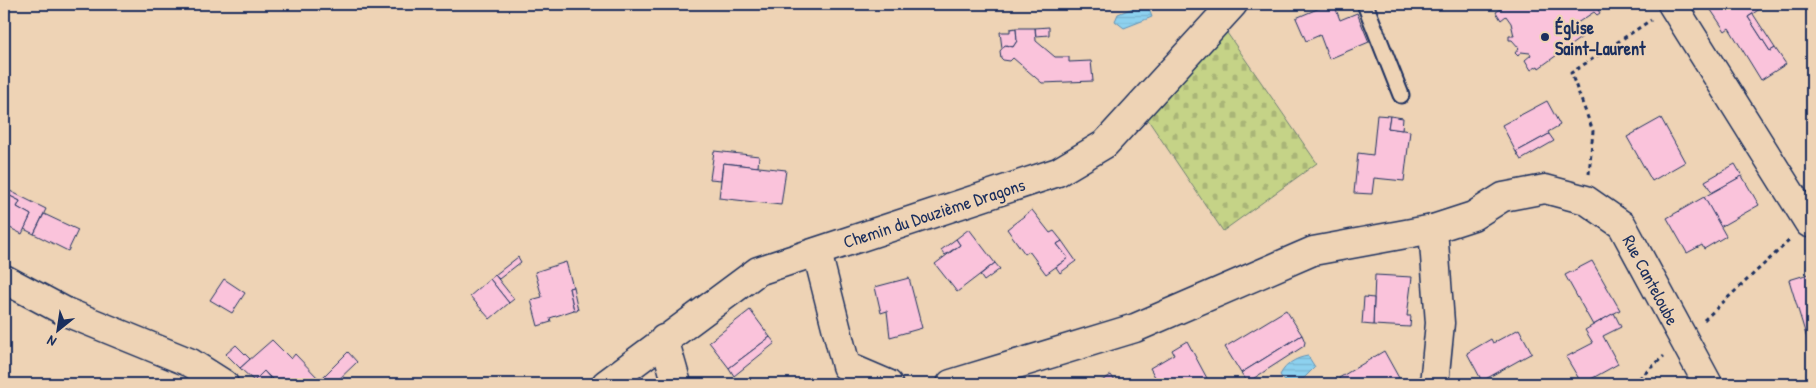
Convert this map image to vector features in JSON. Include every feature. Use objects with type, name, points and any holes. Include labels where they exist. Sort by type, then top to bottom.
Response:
[{"type":"street","name":"Chemin du Douzième Dragons","points":[[606,384],[664,339],[758,271],[1058,172],[1105,144],[1232,4]]},
{"type":"street","points":[[1672,5],[1809,223]]},
{"type":"street","name":"Rue Canteloube","points":[[951,384],[1135,328],[1313,251],[1433,229],[1473,216],[1503,197],[1545,189],[1586,200],[1622,225],[1708,384]]},
{"type":"street","points":[[1433,229],[1440,323],[1434,384]]},
{"type":"street","points":[[817,252],[846,366],[888,384]]},
{"type":"street","points":[[4,279],[66,312],[191,363],[224,384]]},
{"type":"street","points":[[664,339],[677,384]]},
{"type":"lane","points":[[1365,4],[1401,95]]},
{"type":"path","points":[[1586,200],[1594,131],[1572,73],[1672,5]]},
{"type":"path","points":[[1633,384],[1809,223]]},
{"type":"green space","points":[[1225,30],[1317,163],[1223,231],[1146,117]]},
{"type":"water","points":[[1147,4],[1152,17],[1124,28],[1115,21],[1118,14]]},
{"type":"water","points":[[1308,356],[1315,367],[1303,379],[1287,384],[1280,375],[1282,371],[1291,362]]},
{"type":"building","points":[[1329,4],[1334,4],[1340,20],[1357,13],[1369,42],[1329,59],[1320,35],[1306,41],[1296,18]]},
{"type":"building","name":"Église Saint-Laurent","points":[[1498,4],[1604,4],[1597,8],[1600,13],[1597,15],[1594,12],[1574,25],[1582,37],[1539,68],[1538,66],[1531,70],[1525,60],[1531,55],[1530,53],[1521,52],[1518,56],[1515,53],[1519,48],[1512,40],[1509,40],[1509,36],[1514,36],[1511,23],[1506,16],[1501,20],[1496,12],[1501,9]]},
{"type":"building","points":[[1707,4],[1763,4],[1764,6],[1748,17],[1770,51],[1775,48],[1786,64],[1761,80],[1729,28],[1725,31]]},
{"type":"building","points":[[1753,14],[1775,48],[1770,51],[1748,17]]},
{"type":"building","points":[[1049,27],[1049,35],[1036,36],[1035,28]]},
{"type":"building","points":[[1016,28],[1017,41],[1013,47],[1007,45],[1002,48],[1000,32],[1010,32],[1010,29]]},
{"type":"building","points":[[1016,28],[1035,28],[1036,41],[1055,57],[1069,57],[1069,62],[1091,61],[1093,81],[1042,83],[1013,58],[1010,61],[1003,60],[1000,51],[1005,45],[1013,47],[1017,41]]},
{"type":"building","points":[[1547,101],[1560,125],[1548,132],[1549,134],[1516,152],[1502,125]]},
{"type":"building","points":[[1377,115],[1390,116],[1388,128],[1410,131],[1404,181],[1374,178],[1372,194],[1354,193],[1358,153],[1373,155]]},
{"type":"building","points":[[1390,116],[1403,118],[1402,130],[1388,128]]},
{"type":"building","points":[[1661,118],[1685,162],[1652,181],[1627,137]]},
{"type":"building","points":[[1549,134],[1554,141],[1521,160],[1516,152]]},
{"type":"building","points":[[714,151],[759,156],[758,167],[723,163],[721,180],[710,179]]},
{"type":"building","points":[[723,163],[786,170],[781,205],[719,198]]},
{"type":"building","points":[[1735,164],[1742,176],[1712,193],[1705,181]]},
{"type":"building","points":[[1742,176],[1759,205],[1720,227],[1704,197]]},
{"type":"building","points":[[8,190],[46,209],[34,234],[24,229],[31,215],[17,207],[20,201],[6,194]]},
{"type":"building","points":[[4,193],[20,201],[17,207],[31,215],[22,234],[4,225]]},
{"type":"building","points":[[1704,197],[1726,236],[1704,249],[1702,245],[1687,253],[1667,218]]},
{"type":"building","points":[[1032,210],[1050,233],[1054,231],[1062,241],[1057,244],[1068,258],[1046,274],[1029,251],[1025,254],[1007,229]]},
{"type":"building","points":[[44,214],[78,230],[68,251],[34,234]]},
{"type":"building","points":[[969,229],[995,263],[957,292],[935,264],[960,245],[956,239]]},
{"type":"building","points":[[956,239],[960,245],[945,255],[941,250]]},
{"type":"building","points":[[1062,241],[1076,261],[1060,273],[1056,267],[1068,258],[1057,244]]},
{"type":"building","points":[[518,257],[521,262],[499,279],[495,275]]},
{"type":"building","points":[[1592,261],[1620,310],[1593,325],[1565,275]]},
{"type":"building","points":[[566,262],[573,287],[569,288],[574,310],[550,318],[551,322],[538,326],[531,300],[542,297],[535,272]]},
{"type":"building","points":[[995,263],[1000,269],[984,281],[980,275]]},
{"type":"building","points":[[1812,273],[1812,344],[1809,345],[1789,280]]},
{"type":"building","points":[[495,275],[514,299],[509,303],[490,279]]},
{"type":"building","points":[[1375,275],[1412,277],[1407,316],[1411,316],[1410,327],[1373,325]]},
{"type":"building","points":[[909,278],[922,328],[890,337],[887,311],[881,313],[875,287]]},
{"type":"building","points":[[224,279],[245,293],[232,313],[210,300]]},
{"type":"building","points":[[490,279],[509,303],[490,319],[470,296]]},
{"type":"building","points":[[573,287],[578,310],[574,310],[569,288]]},
{"type":"building","points":[[1364,297],[1374,298],[1373,325],[1362,324]]},
{"type":"building","points":[[750,310],[770,337],[729,368],[709,342]]},
{"type":"building","points":[[1286,310],[1302,335],[1241,373],[1225,347]]},
{"type":"building","points":[[1614,313],[1621,327],[1603,336],[1618,364],[1582,384],[1566,357],[1593,343],[1585,330]]},
{"type":"building","points":[[1519,329],[1532,353],[1482,381],[1467,353],[1491,339],[1493,343]]},
{"type":"building","points":[[1302,335],[1305,342],[1304,346],[1248,382],[1241,373]]},
{"type":"building","points":[[770,337],[775,343],[734,376],[729,368]]},
{"type":"building","points":[[272,340],[291,359],[295,354],[320,380],[348,352],[357,362],[334,384],[277,384],[264,371],[254,381],[240,368]]},
{"type":"building","points":[[1187,341],[1209,382],[1204,384],[1159,384],[1150,368],[1174,354],[1172,350]]},
{"type":"building","points":[[236,345],[250,359],[240,368],[226,354]]},
{"type":"building","points":[[1384,351],[1399,378],[1389,384],[1342,384],[1339,378]]},
{"type":"building","points":[[264,371],[270,378],[263,384],[257,384],[254,381]]},
{"type":"building","points":[[1111,375],[1117,384],[1097,384]]},
{"type":"place","name":"Église Saint-Laurent","points":[[1545,37]]}]
